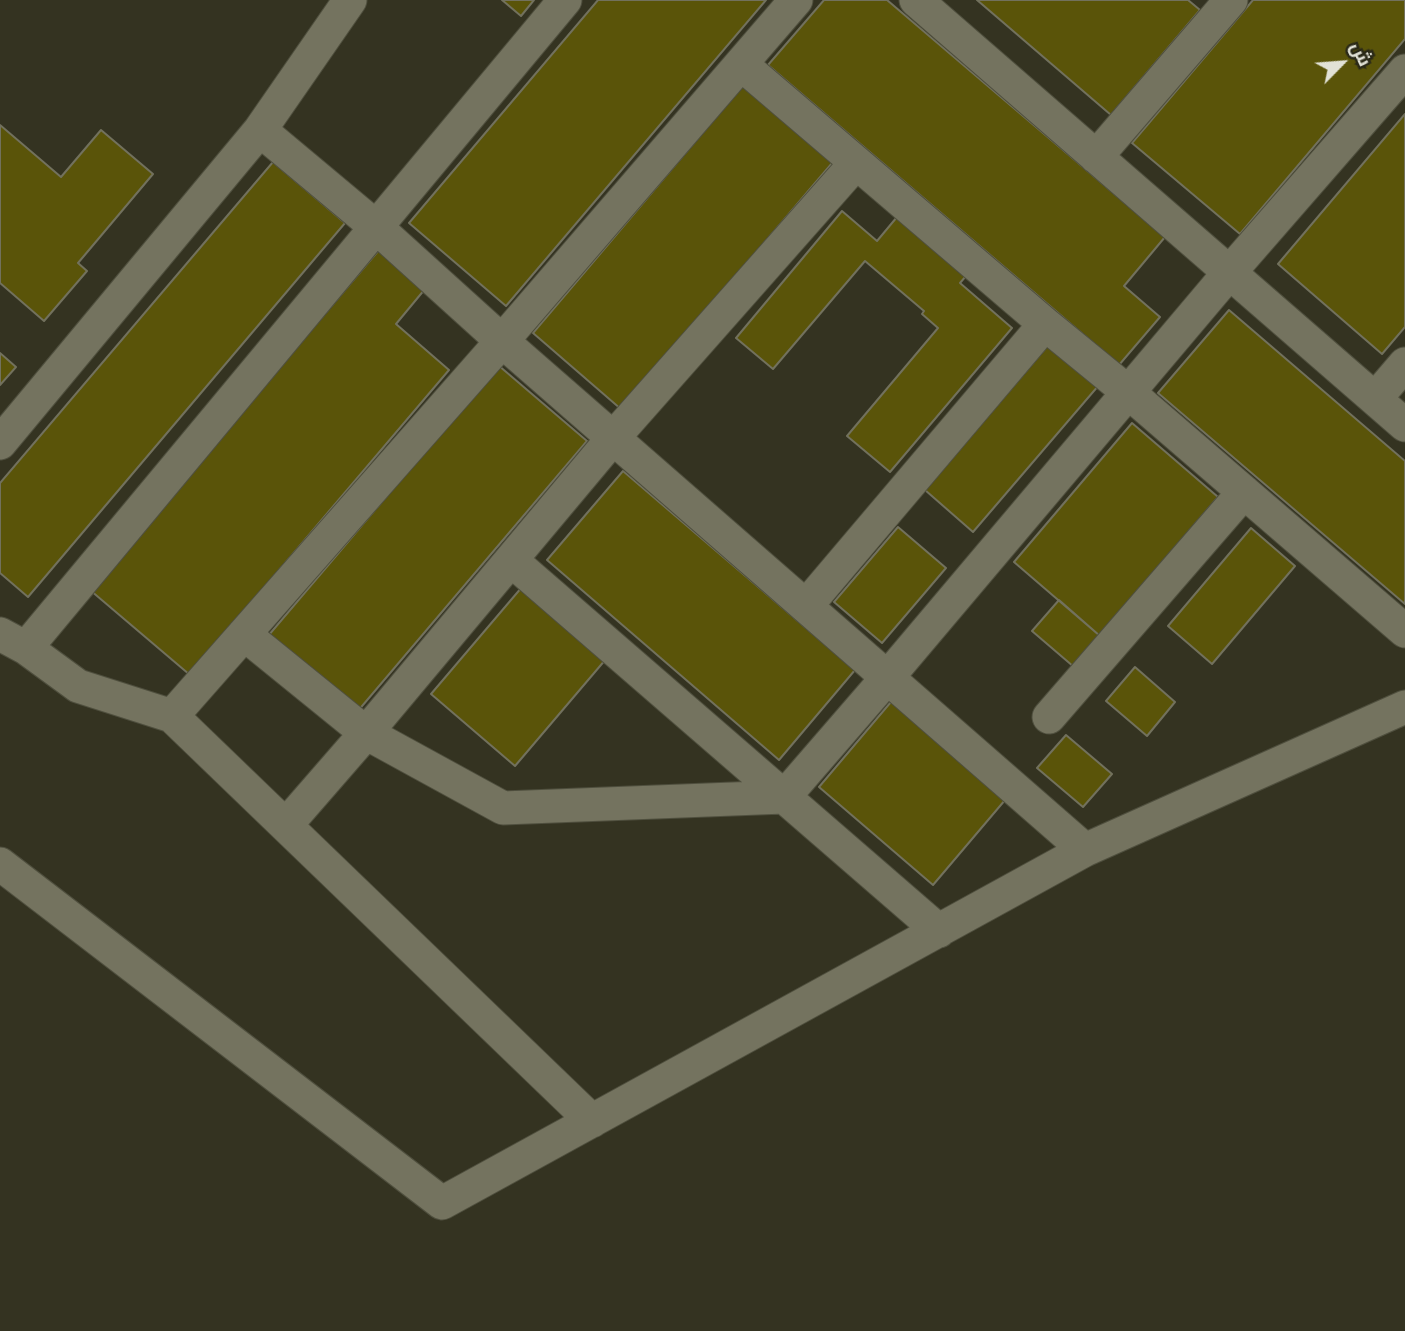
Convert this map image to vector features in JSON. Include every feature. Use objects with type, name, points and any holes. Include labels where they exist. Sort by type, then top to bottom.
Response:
[{"type":"street","points":[[0,443],[260,130],[350,0]]},
{"type":"street","points":[[565,0],[376,227],[13,641],[78,686],[172,716],[592,1121]]},
{"type":"street","points":[[172,716],[502,341],[796,0]]},
{"type":"street","points":[[916,0],[1405,425]]},
{"type":"street","points":[[1096,157],[1228,1]]},
{"type":"street","points":[[741,64],[1405,631]]},
{"type":"street","points":[[244,634],[366,733],[503,808],[784,797],[1229,273],[1405,71]]},
{"type":"street","points":[[260,130],[376,227],[502,341],[1085,850]]},
{"type":"street","points":[[286,825],[613,438],[856,163]]},
{"type":"street","points":[[806,606],[1045,324]]},
{"type":"street","points":[[1375,399],[1405,364]]},
{"type":"street","points":[[1049,717],[1244,492]]},
{"type":"street","points":[[511,560],[939,931]]},
{"type":"street","points":[[0,864],[442,1203],[1085,850],[1405,708]]},
{"type":"building","points":[[502,0],[534,0],[521,16]]},
{"type":"building","points":[[598,0],[766,0],[506,306],[409,223]]},
{"type":"building","points":[[824,0],[887,0],[1165,237],[1124,286],[1160,317],[1119,365],[768,65]]},
{"type":"building","points":[[977,0],[1188,0],[1200,10],[1111,115]]},
{"type":"building","points":[[1253,0],[1405,0],[1405,39],[1240,234],[1132,143]]},
{"type":"building","points":[[743,85],[833,162],[622,410],[533,333]]},
{"type":"building","points":[[1405,114],[1405,327],[1382,354],[1278,264]]},
{"type":"building","points":[[0,125],[61,177],[101,130],[153,174],[78,263],[87,271],[44,321],[0,283]]},
{"type":"building","points":[[273,162],[345,223],[28,597],[0,573],[0,483]]},
{"type":"building","points":[[842,211],[877,241],[897,217],[966,276],[960,283],[1012,328],[890,472],[847,436],[938,328],[922,314],[924,311],[865,261],[773,369],[736,338]]},
{"type":"building","points":[[379,250],[425,289],[396,324],[449,370],[190,675],[90,590]]},
{"type":"building","points":[[1229,310],[1405,461],[1405,604],[1158,393]]},
{"type":"building","points":[[1050,343],[1099,385],[973,532],[925,490]]},
{"type":"building","points":[[0,353],[16,367],[0,385]]},
{"type":"building","points":[[498,365],[587,441],[357,712],[268,636]]},
{"type":"building","points":[[1132,423],[1218,497],[1100,636],[1014,562]]},
{"type":"building","points":[[623,471],[855,670],[779,760],[547,560]]},
{"type":"building","points":[[898,527],[946,568],[882,643],[834,602]]},
{"type":"building","points":[[1251,528],[1295,566],[1212,664],[1168,626]]},
{"type":"building","points":[[522,587],[606,659],[515,766],[431,694]]},
{"type":"building","points":[[1059,600],[1100,636],[1074,667],[1032,631]]},
{"type":"building","points":[[1135,667],[1175,702],[1147,736],[1106,701]]},
{"type":"building","points":[[896,696],[1011,793],[933,885],[819,787]]},
{"type":"building","points":[[1066,735],[1112,774],[1083,807],[1037,768]]}]
